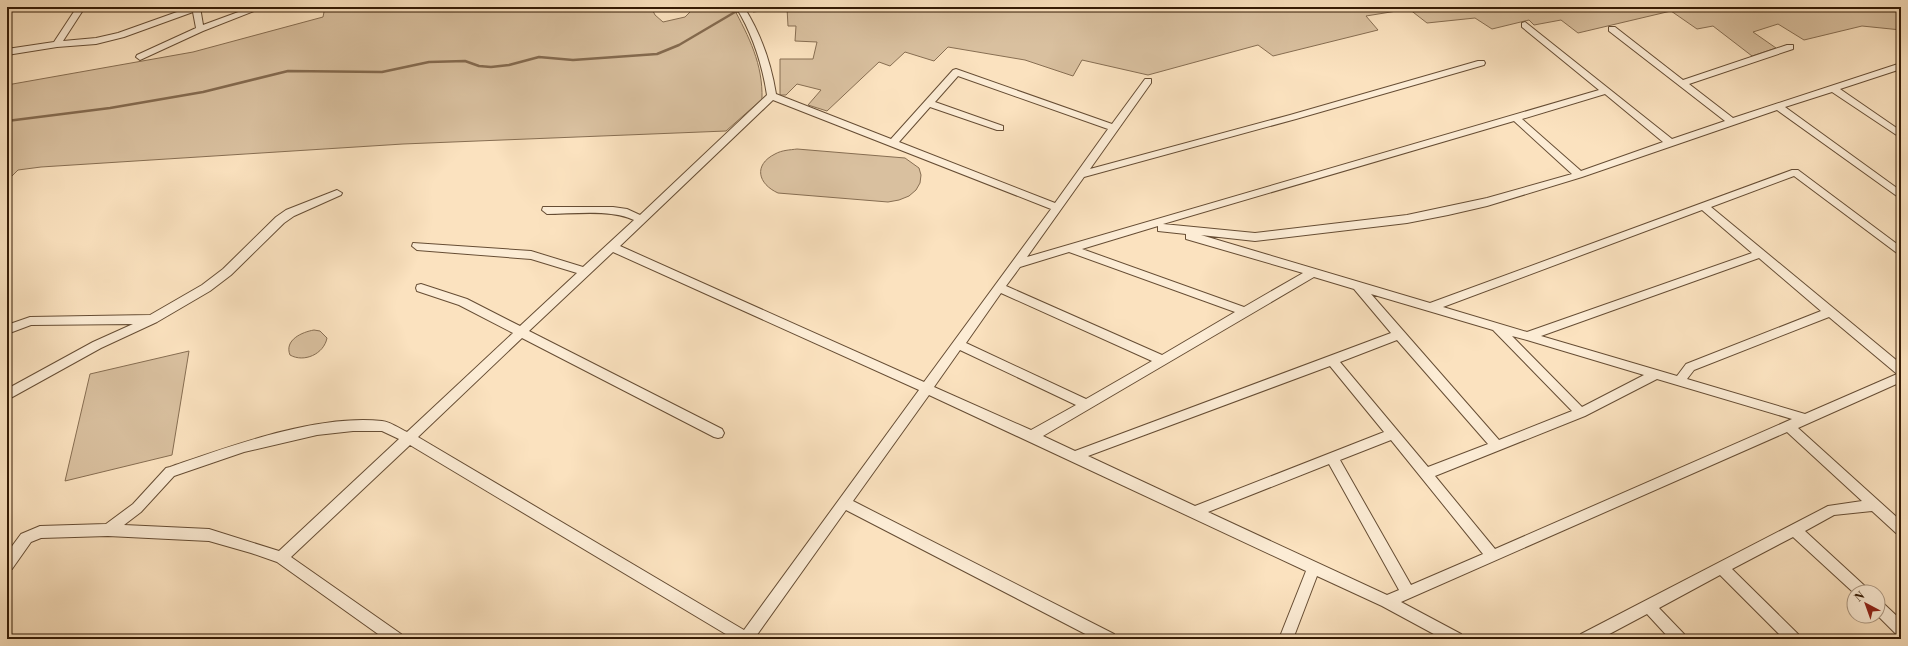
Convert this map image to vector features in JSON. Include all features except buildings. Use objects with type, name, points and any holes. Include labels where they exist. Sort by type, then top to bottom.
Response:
[{"type":"street","points":[[57,44],[81,7]]},
{"type":"street","points":[[140,57],[200,29],[260,7]]},
{"type":"street","points":[[7,52],[57,44],[96,41],[121,35],[196,8],[200,29]]},
{"type":"street","points":[[742,10],[756,34],[766,59],[772,96]]},
{"type":"street","points":[[1525,25],[1670,143]]},
{"type":"street","points":[[1612,29],[1732,122]]},
{"type":"street","points":[[1682,84],[1790,47]]},
{"type":"street","points":[[1080,174],[1293,118],[1481,63]]},
{"type":"street","points":[[1156,226],[1255,237],[1408,219],[1448,211],[1579,175],[1778,106],[1901,66]]},
{"type":"street","points":[[893,143],[956,72],[1114,128]]},
{"type":"street","points":[[108,530],[137,508],[170,472],[244,447],[317,430],[353,426],[383,426],[409,438],[746,639],[1148,81]]},
{"type":"street","points":[[1833,88],[1901,135]]},
{"type":"street","points":[[1016,264],[1069,248],[1156,226],[1606,91]]},
{"type":"street","points":[[772,96],[1056,207]]},
{"type":"street","points":[[281,558],[642,220],[772,96]]},
{"type":"street","points":[[929,103],[1000,128]]},
{"type":"street","points":[[1778,106],[1901,196]]},
{"type":"street","points":[[1515,118],[1579,175]]},
{"type":"street","points":[[1430,307],[1704,207],[1795,172],[1901,252]]},
{"type":"street","points":[[7,395],[98,345],[153,319],[217,280],[290,213],[337,192]]},
{"type":"street","points":[[1704,207],[1901,371]]},
{"type":"street","points":[[548,210],[613,211],[628,213],[642,220]]},
{"type":"street","points":[[1156,226],[1804,418]]},
{"type":"street","points":[[417,246],[531,255],[586,272]]},
{"type":"street","points":[[613,247],[1032,436],[1314,567],[1387,602],[1456,639]]},
{"type":"street","points":[[1069,248],[1246,312]]},
{"type":"street","points":[[1527,336],[1760,254]]},
{"type":"street","points":[[1032,436],[1312,272]]},
{"type":"street","points":[[1358,286],[1496,445]]},
{"type":"street","points":[[421,288],[462,302],[718,433]]},
{"type":"street","points":[[999,288],[1162,360]]},
{"type":"street","points":[[1679,381],[1690,367],[1830,312]]},
{"type":"street","points":[[7,330],[30,321],[153,319]]},
{"type":"street","points":[[1496,327],[1581,413]]},
{"type":"street","points":[[1075,456],[1399,335]]},
{"type":"street","points":[[958,344],[1086,404]]},
{"type":"street","points":[[1332,360],[1493,556]]},
{"type":"street","points":[[1425,474],[1581,413],[1656,374]]},
{"type":"street","points":[[1387,602],[1804,418],[1901,377]]},
{"type":"street","points":[[1788,426],[1901,529]]},
{"type":"street","points":[[1194,512],[1393,434]]},
{"type":"street","points":[[1332,458],[1408,593]]},
{"type":"street","points":[[844,503],[1109,639]]},
{"type":"street","points":[[1586,639],[1832,510],[1874,505]]},
{"type":"street","points":[[1794,529],[1853,584]]},
{"type":"street","points":[[7,565],[17,548],[26,538],[40,532],[108,530],[209,535],[251,547],[281,558],[396,639]]},
{"type":"street","points":[[1286,639],[1314,567]]},
{"type":"street","points":[[1722,568],[1793,639]]},
{"type":"street","points":[[1649,606],[1679,639]]},
{"type":"street","points":[[1886,615],[1901,629]]},
{"type":"shaded area","points":[[325,7],[651,7],[655,15],[663,22],[685,17],[695,7],[733,7],[754,51],[762,86],[762,99],[726,131],[403,144],[41,167],[18,170],[7,181],[7,85],[193,52],[323,17]]},
{"type":"shaded area","points":[[750,7],[1901,7],[1901,30],[1862,26],[1804,40],[1778,24],[1753,32],[1776,48],[1752,56],[1713,26],[1697,29],[1671,11],[1578,33],[1561,20],[1534,25],[1529,20],[1492,29],[1475,18],[1427,23],[1409,9],[1366,16],[1378,30],[1273,56],[1258,45],[1148,75],[1082,60],[1073,76],[1025,60],[948,47],[934,61],[905,52],[890,66],[879,62],[827,111],[808,105],[821,90],[797,84],[786,95],[780,95],[780,59],[813,59],[817,42],[795,41],[796,26],[788,26],[787,8],[753,12]]},
{"type":"shaded area","points":[[797,149],[905,158],[919,168],[921,175],[920,183],[916,190],[909,196],[888,202],[778,193],[766,185],[762,180],[761,169],[763,163],[775,154]]},
{"type":"shaded area","points":[[314,330],[320,331],[327,338],[322,349],[313,356],[301,358],[290,355],[289,350],[292,341],[304,333]]},
{"type":"shaded area","points":[[189,351],[172,455],[65,481],[90,374]]},
{"type":"waterway","points":[[7,121],[110,108],[203,92],[288,71],[382,72],[429,62],[465,61],[479,66],[491,67],[509,65],[539,57],[573,60],[657,54],[679,45],[735,12],[759,7]]}]
